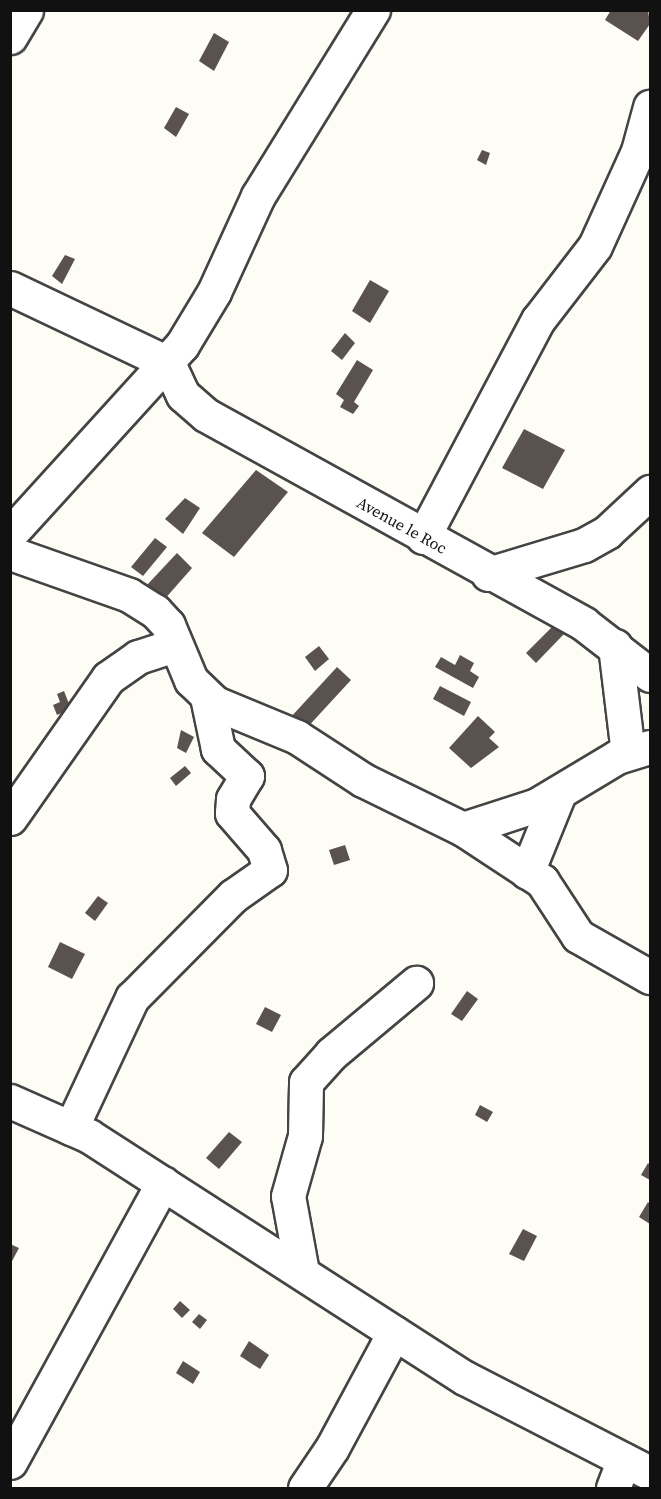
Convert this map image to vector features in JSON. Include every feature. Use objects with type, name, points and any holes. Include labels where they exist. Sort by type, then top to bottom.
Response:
[{"type":"street","points":[[10,37],[26,10]]},
{"type":"street","points":[[10,534],[168,363],[213,292],[258,196],[374,10]]},
{"type":"street","points":[[423,537],[538,320],[595,246],[640,177],[651,107]]},
{"type":"street","points":[[10,288],[168,363]]},
{"type":"street","name":"Avenue le Roc","points":[[168,363],[183,395],[206,415],[488,574],[584,624],[651,675]]},
{"type":"street","points":[[488,574],[584,544],[607,532],[651,492]]},
{"type":"street","points":[[10,553],[129,595],[168,625],[174,645],[191,680],[207,697],[297,737],[363,780],[463,829],[527,872],[556,898],[578,936],[651,976]]},
{"type":"street","points":[[10,818],[108,678],[138,657],[174,645]]},
{"type":"street","points":[[463,829],[559,793],[639,750],[615,646]]},
{"type":"street","points":[[70,1128],[132,998],[225,903],[270,870],[264,850],[232,813],[233,799],[247,776],[218,748],[207,697]]},
{"type":"street","points":[[527,872],[559,793]]},
{"type":"street","points":[[302,1272],[288,1196],[305,1136],[306,1082],[331,1054],[416,983]]},
{"type":"street","points":[[10,1101],[70,1128],[163,1183],[465,1378],[629,1474]]},
{"type":"street","points":[[10,1462],[163,1183]]},
{"type":"street","points":[[305,1488],[332,1448],[394,1332]]},
{"type":"building","points":[[611,10],[648,10],[650,24],[638,41],[605,20]]},
{"type":"building","points":[[214,33],[229,42],[214,71],[199,61]]},
{"type":"building","points":[[176,107],[189,114],[176,137],[164,128]]},
{"type":"building","points":[[482,150],[490,153],[486,165],[477,160]]},
{"type":"building","points":[[65,255],[75,259],[62,284],[52,276]]},
{"type":"building","points":[[370,280],[389,291],[370,323],[352,311]]},
{"type":"building","points":[[345,333],[355,343],[342,360],[331,351]]},
{"type":"building","points":[[357,360],[373,370],[354,402],[359,406],[353,414],[340,407],[344,400],[336,394]]},
{"type":"building","points":[[524,429],[565,450],[543,489],[502,468]]},
{"type":"building","points":[[256,470],[288,492],[234,557],[202,533]]},
{"type":"building","points":[[185,498],[200,508],[183,534],[165,519]]},
{"type":"building","points":[[155,538],[167,547],[143,576],[131,567]]},
{"type":"building","points":[[177,553],[192,568],[163,601],[147,585]]},
{"type":"building","points":[[554,625],[564,634],[536,663],[526,653]]},
{"type":"building","points":[[319,646],[329,659],[315,671],[305,657]]},
{"type":"building","points":[[460,655],[474,663],[470,671],[479,677],[473,688],[435,667],[441,657],[455,665]]},
{"type":"building","points":[[337,667],[351,680],[304,731],[290,718]]},
{"type":"building","points":[[440,686],[471,702],[464,716],[433,699]]},
{"type":"building","points":[[64,691],[71,709],[57,715],[53,705],[60,702],[57,694]]},
{"type":"building","points":[[478,716],[495,732],[489,738],[499,747],[471,768],[449,748]]},
{"type":"building","points":[[181,730],[194,737],[186,753],[177,748]]},
{"type":"building","points":[[185,766],[191,773],[176,786],[170,778]]},
{"type":"building","points":[[345,845],[350,860],[334,865],[329,850]]},
{"type":"building","points":[[98,896],[108,903],[95,921],[85,913]]},
{"type":"building","points":[[60,942],[85,954],[72,979],[48,967]]},
{"type":"building","points":[[467,991],[478,999],[462,1021],[451,1014]]},
{"type":"building","points":[[265,1007],[281,1015],[272,1032],[256,1024]]},
{"type":"building","points":[[480,1105],[493,1112],[487,1122],[475,1115]]},
{"type":"building","points":[[229,1132],[242,1142],[219,1169],[206,1158]]},
{"type":"building","points":[[648,1163],[650,1165],[650,1180],[641,1175]]},
{"type":"building","points":[[648,1202],[650,1204],[650,1224],[639,1217]]},
{"type":"building","points":[[523,1229],[537,1236],[524,1261],[509,1254]]},
{"type":"building","points":[[10,1244],[19,1248],[10,1265]]},
{"type":"building","points":[[180,1301],[190,1310],[182,1318],[173,1309]]},
{"type":"building","points":[[199,1314],[207,1320],[200,1329],[192,1322]]},
{"type":"building","points":[[249,1341],[269,1355],[260,1369],[240,1356]]},
{"type":"building","points":[[183,1361],[200,1372],[193,1384],[176,1373]]}]
